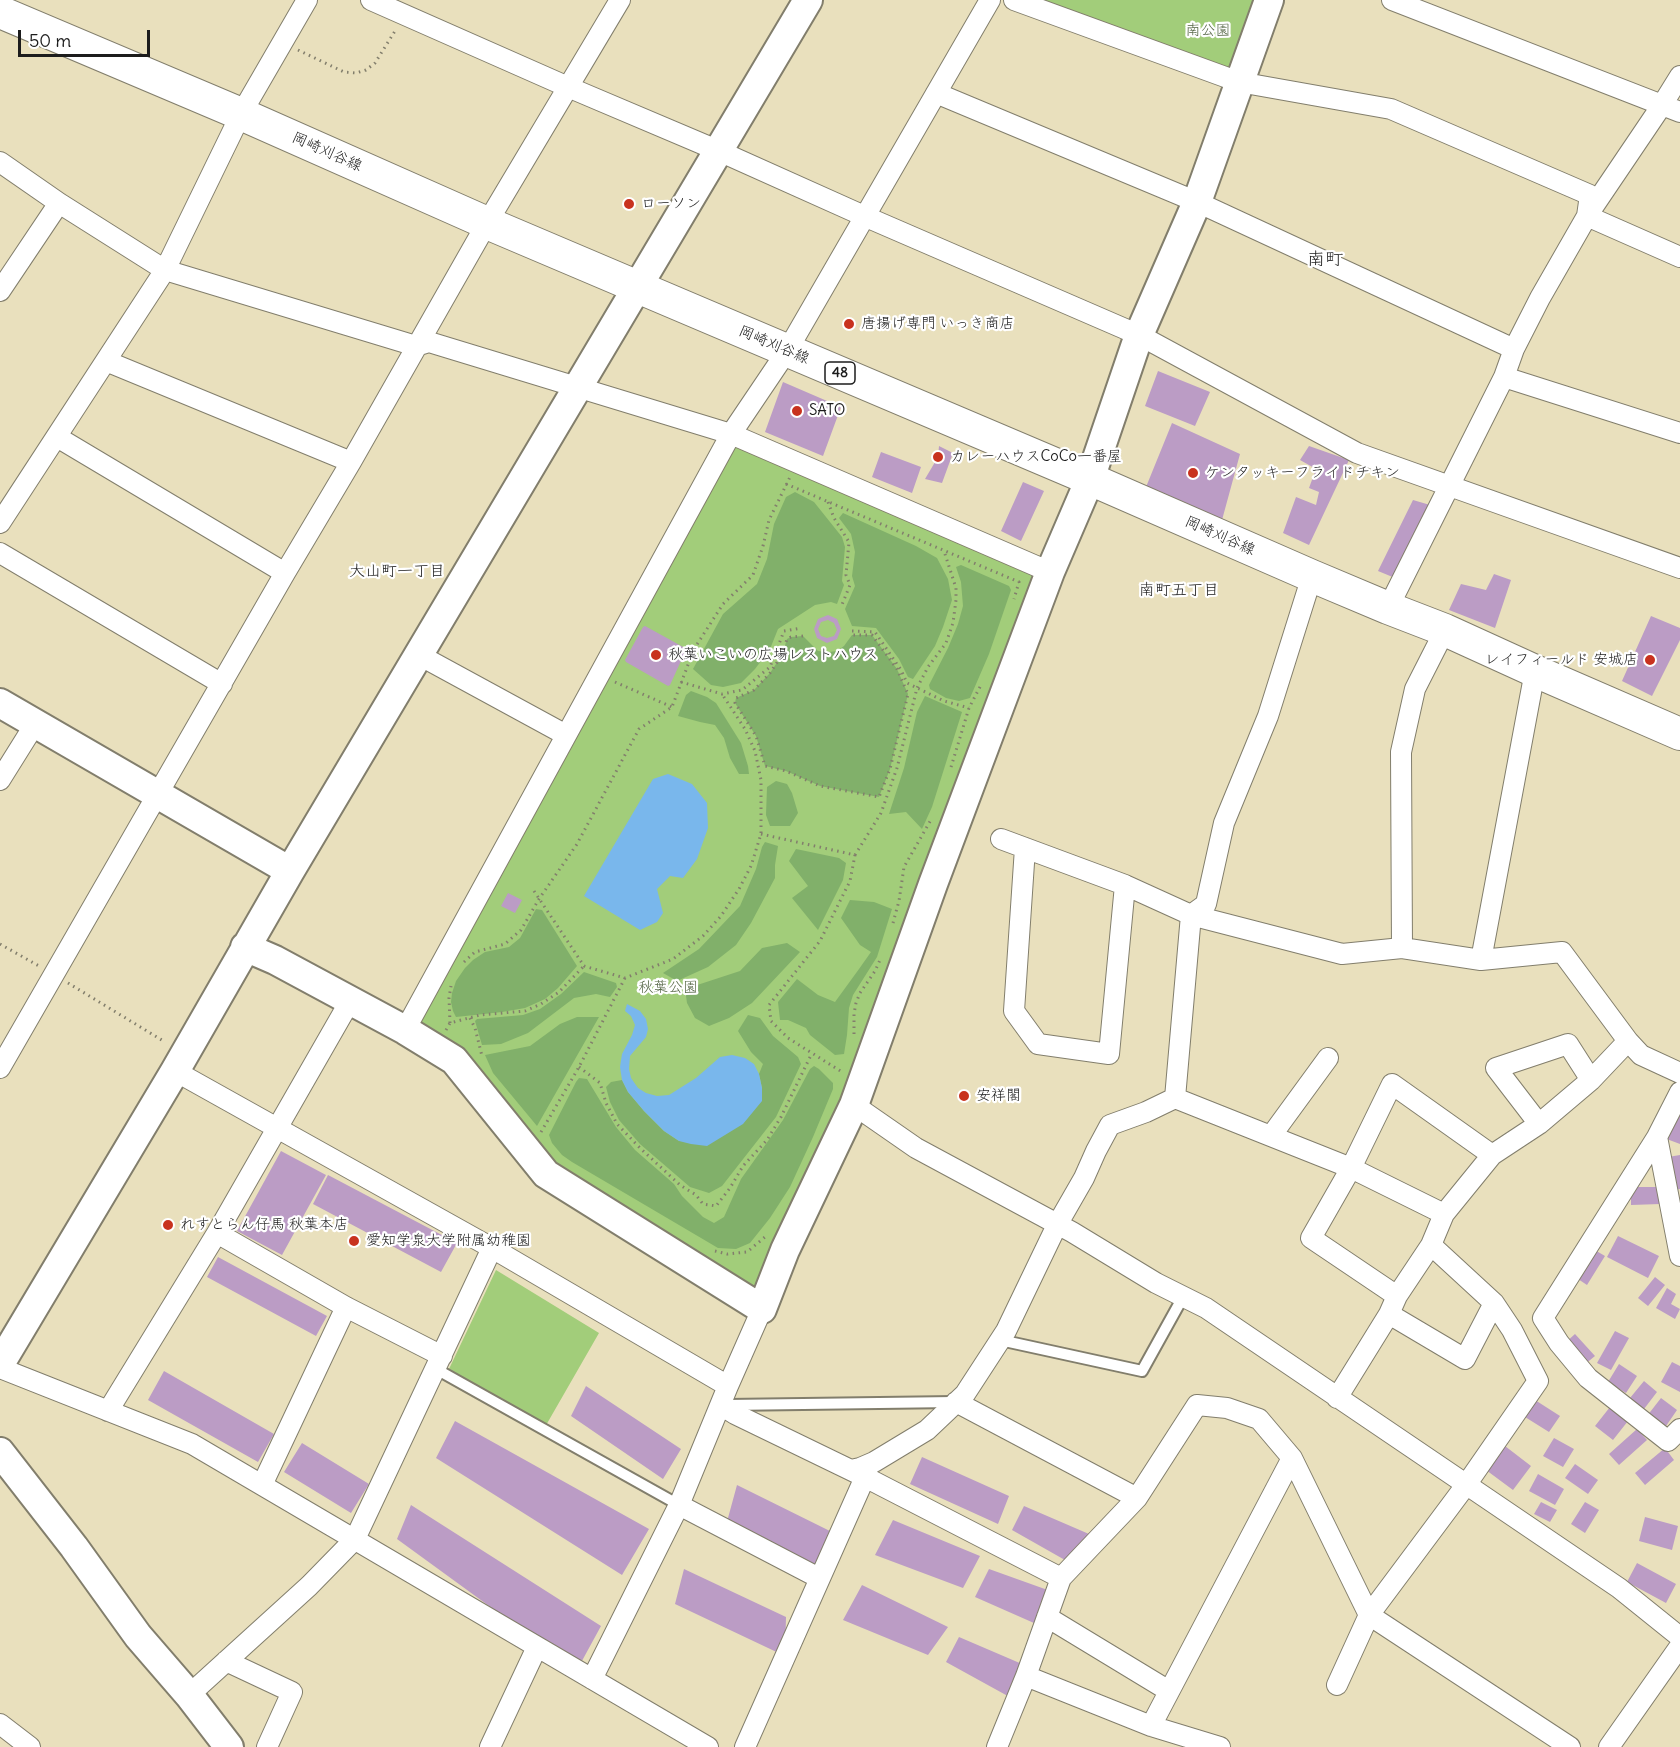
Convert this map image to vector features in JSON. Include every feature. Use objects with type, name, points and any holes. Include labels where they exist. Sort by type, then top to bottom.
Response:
[{"type":"main road","name":"岡崎刈谷線","points":[[0,12],[1312,576],[1445,630],[1680,734]]},
{"type":"street","points":[[0,523],[165,270],[241,114],[307,0]]},
{"type":"street","points":[[371,0],[1139,335],[1357,453],[1680,568]]},
{"type":"street","points":[[0,1068],[487,223],[620,0]]},
{"type":"street","points":[[708,1747],[192,1444],[0,1366],[180,1063],[245,947],[808,0]]},
{"type":"street","points":[[405,1030],[731,434],[787,351],[990,0]]},
{"type":"street","points":[[1014,0],[1239,82],[1391,109],[1590,195],[1587,216]]},
{"type":"street","points":[[592,1679],[679,1506],[785,1250],[854,1105],[933,884],[1050,572],[1090,479],[1139,335],[1197,202],[1269,0]]},
{"type":"street","points":[[1392,0],[1671,108]]},
{"type":"street","points":[[1388,608],[1504,377],[1514,349],[1587,216],[1671,108],[1680,76]]},
{"type":"street","points":[[936,93],[1197,202],[1514,349]]},
{"type":"street","points":[[0,162],[59,203],[165,270],[416,346],[429,342],[731,434],[1050,572]]},
{"type":"street","points":[[0,291],[59,203]]},
{"type":"street","points":[[1587,216],[1680,256]]},
{"type":"street","points":[[106,361],[351,462]]},
{"type":"street","points":[[1504,377],[1680,433]]},
{"type":"street","points":[[57,437],[285,573]]},
{"type":"street","points":[[0,554],[222,684]]},
{"type":"street","points":[[1174,1098],[1191,915],[1206,904],[1224,823],[1268,716],[1312,576]]},
{"type":"street","points":[[1402,948],[1401,752],[1414,689],[1445,630]]},
{"type":"street","points":[[419,655],[566,735]]},
{"type":"street","points":[[1481,960],[1535,671]]},
{"type":"street","points":[[0,703],[290,871]]},
{"type":"street","points":[[0,780],[35,724]]},
{"type":"street","points":[[1001,839],[1125,885],[1191,915],[1341,954],[1402,948],[1481,960],[1562,952],[1641,1055],[1680,1073]]},
{"type":"street","points":[[1025,848],[1014,1011],[1038,1044],[1109,1054],[1125,885]]},
{"type":"street","points":[[245,947],[275,960],[405,1030],[454,1060],[546,1174],[762,1310]]},
{"type":"street","points":[[108,1411],[217,1233],[350,1001]]},
{"type":"street","points":[[1337,1398],[1431,1245],[1444,1214],[1492,1155],[1539,1124],[1591,1080],[1628,1041]]},
{"type":"street","points":[[1539,1124],[1496,1068],[1568,1044],[1591,1080]]},
{"type":"street","points":[[1271,1136],[1328,1058]]},
{"type":"street","points":[[180,1063],[278,1127],[492,1248],[728,1386]]},
{"type":"street","points":[[1492,1155],[1392,1084],[1351,1168],[1311,1238],[1393,1305],[1465,1359],[1494,1303]]},
{"type":"street","points":[[1680,1092],[1657,1137],[1543,1318],[1588,1378],[1668,1441],[1680,1429]]},
{"type":"street","points":[[745,1747],[819,1578],[860,1468],[927,1430],[965,1394],[1006,1331],[1057,1225],[1084,1178],[1095,1151],[1110,1125],[1146,1112],[1174,1098],[1351,1168],[1444,1214]]},
{"type":"street","points":[[854,1105],[916,1149],[1057,1225],[1156,1283],[1206,1308],[1619,1588],[1680,1636]]},
{"type":"street","points":[[1657,1137],[1680,1256]]},
{"type":"street","points":[[217,1233],[346,1306],[439,1363]]},
{"type":"street","points":[[1337,1685],[1370,1615],[1466,1485],[1538,1381],[1512,1330],[1494,1303],[1431,1245]]},
{"type":"street","points":[[189,1695],[309,1586],[355,1539],[492,1248]]},
{"type":"street","points":[[262,1485],[346,1306]]},
{"type":"street","points":[[956,1402],[1137,1498]]},
{"type":"street","points":[[721,1405],[1060,1578]]},
{"type":"street","points":[[996,1747],[1026,1676],[1060,1578],[1137,1498],[1197,1405],[1227,1408],[1259,1419],[1292,1458],[1370,1615],[1570,1747]]},
{"type":"street","points":[[0,1452],[74,1547],[138,1636],[189,1695],[229,1747]]},
{"type":"street","points":[[1151,1726],[1292,1458]]},
{"type":"street","points":[[679,1506],[819,1578]]},
{"type":"street","points":[[1047,1617],[1169,1691]]},
{"type":"street","points":[[1609,1747],[1680,1646]]},
{"type":"street","points":[[490,1747],[537,1647]]},
{"type":"street","points":[[226,1661],[292,1692],[267,1747]]},
{"type":"street","points":[[1026,1676],[1151,1726],[1220,1747]]},
{"type":"street","points":[[0,1724],[30,1747]]},
{"type":"lane","points":[[1000,1340],[1142,1371],[1183,1297]]},
{"type":"lane","points":[[439,1363],[679,1506]]},
{"type":"lane","points":[[721,1405],[956,1402]]},
{"type":"path","points":[[283,43],[344,72],[356,73],[366,70],[375,63],[406,15]]},
{"type":"path","points":[[460,969],[475,952],[505,944],[521,930],[576,844],[639,729],[672,707],[694,649],[723,604],[753,575],[769,520],[798,463]]},
{"type":"path","points":[[786,484],[1019,582],[1012,605]]},
{"type":"path","points":[[827,501],[834,518],[849,542],[846,575],[850,585],[841,607]]},
{"type":"path","points":[[846,1064],[843,1073],[788,1038],[771,1021],[769,1005],[820,941],[850,881],[855,855],[881,813],[897,768],[917,688],[928,667],[946,643],[953,623],[956,588],[944,551]]},
{"type":"path","points":[[681,682],[722,694],[742,690],[770,667],[784,631],[801,628]]},
{"type":"path","points":[[803,636],[787,639],[782,655],[770,673],[754,690],[736,698],[735,702],[756,736],[765,766],[786,771],[820,786],[879,797],[890,769],[908,694],[897,669],[872,635],[852,633],[874,632],[901,670],[907,683],[944,701],[969,708]]},
{"type":"path","points":[[599,675],[672,707]]},
{"type":"path","points":[[948,774],[969,708],[984,680]]},
{"type":"path","points":[[534,891],[584,966],[626,978],[673,959],[703,936],[721,916],[739,889],[751,866],[761,834],[761,780],[755,751],[745,729],[722,694]]},
{"type":"path","points":[[893,923],[904,867],[932,817]]},
{"type":"path","points":[[761,834],[855,855]]},
{"type":"path","points":[[0,944],[53,974],[180,1063]]},
{"type":"path","points":[[854,1037],[856,1003],[883,954]]},
{"type":"path","points":[[483,1062],[475,1028],[470,1018],[525,1011],[541,1004],[559,992],[584,966]]},
{"type":"path","points":[[526,1151],[539,1134],[579,1067],[626,978]]},
{"type":"path","points":[[450,1023],[449,998],[452,984]]},
{"type":"path","points":[[579,1067],[600,1083],[606,1103],[617,1124],[640,1148],[704,1204],[716,1206],[744,1166],[767,1140],[781,1117],[812,1053]]},
{"type":"path","points":[[707,1246],[727,1254],[747,1252],[763,1239],[769,1230]]},
{"type":"green space","name":"南公園","points":[[1016,0],[1259,0],[1231,71]]},
{"type":"green space","name":"秋葉公園","points":[[740,446],[1039,576],[845,1094],[759,1291],[550,1168],[418,1021],[731,449]]},
{"type":"green space","points":[[795,492],[814,502],[842,537],[845,547],[842,581],[844,585],[837,604],[831,602],[815,605],[778,629],[770,649],[741,683],[723,687],[711,685],[693,669],[723,614],[757,584],[767,559],[774,524],[786,497]]},
{"type":"green space","points":[[843,513],[937,558],[948,579],[952,600],[943,627],[935,646],[913,679],[908,677],[899,659],[876,628],[852,626],[845,609],[855,586],[852,576],[855,552],[851,534],[839,518]]},
{"type":"green space","points":[[961,565],[1009,586],[1011,590],[989,654],[970,698],[959,701],[946,698],[930,689],[929,685],[948,648],[963,606],[961,582],[956,567]]},
{"type":"green space","points":[[852,635],[872,635],[897,669],[908,694],[890,769],[879,797],[820,786],[786,771],[765,766],[756,736],[735,703],[736,698],[754,690],[770,673],[782,655],[787,639],[803,636],[818,651],[829,652],[837,651],[844,646]]},
{"type":"green space","points":[[691,691],[716,703],[741,743],[749,774],[739,774],[730,758],[724,738],[715,725],[678,716],[686,695]]},
{"type":"green space","points":[[925,696],[962,712],[932,807],[922,829],[906,812],[889,814],[904,768],[917,712]]},
{"type":"green space","points":[[776,781],[787,784],[792,793],[798,813],[790,826],[770,826],[766,815],[767,787]]},
{"type":"green space","points":[[765,842],[778,846],[775,878],[751,923],[736,945],[708,967],[677,981],[663,973],[699,949],[740,906]]},
{"type":"green space","points":[[796,849],[839,858],[846,863],[843,880],[818,930],[792,898],[808,886],[789,861]]},
{"type":"green space","points":[[850,900],[874,902],[892,909],[877,957],[853,995],[849,1008],[844,1054],[835,1055],[810,1035],[806,1028],[788,1020],[780,1020],[778,1002],[797,979],[818,995],[835,1002],[871,952],[860,945],[841,918]]},
{"type":"green space","points":[[536,909],[542,910],[577,966],[545,999],[525,1008],[456,1017],[451,1002],[452,993],[456,981],[465,968],[485,952],[509,947],[520,938]]},
{"type":"green space","points":[[787,943],[800,952],[752,1003],[729,1018],[709,1026],[695,1018],[687,1003],[685,989],[740,971],[762,948]]},
{"type":"green space","points":[[584,972],[616,983],[617,987],[610,997],[596,994],[574,998],[528,1033],[501,1044],[482,1045],[475,1021],[477,1019],[523,1015],[540,1009],[561,994]]},
{"type":"green space","points":[[748,1015],[760,1018],[773,1036],[798,1057],[801,1064],[776,1117],[722,1186],[709,1193],[690,1187],[640,1144],[619,1120],[606,1087],[611,1082],[622,1080],[628,1092],[644,1111],[664,1131],[679,1141],[762,1088],[759,1074],[763,1064],[751,1052],[738,1031]]},
{"type":"green space","points":[[577,1017],[599,1017],[537,1126],[493,1073],[485,1055],[530,1046],[560,1024]]},
{"type":"green space","points":[[814,1066],[833,1083],[833,1089],[813,1137],[790,1187],[770,1218],[750,1243],[736,1249],[718,1248],[572,1162],[562,1155],[552,1143],[549,1135],[576,1082],[579,1078],[587,1079],[616,1127],[635,1150],[674,1184],[682,1196],[703,1217],[714,1223],[724,1217],[741,1179],[783,1120],[810,1069]]},
{"type":"green space","points":[[496,1270],[599,1333],[545,1427],[449,1369]]},
{"type":"water","points":[[668,774],[692,784],[707,803],[708,828],[697,859],[683,878],[670,876],[657,889],[663,913],[657,922],[640,930],[584,896],[653,779]]},
{"type":"water","points":[[627,1004],[640,1011],[646,1019],[648,1029],[646,1037],[630,1056],[631,1078],[638,1088],[657,1096],[669,1095],[696,1078],[720,1057],[732,1055],[745,1058],[754,1064],[759,1074],[762,1101],[743,1124],[707,1146],[691,1144],[679,1141],[664,1131],[644,1111],[628,1092],[622,1080],[620,1067],[622,1054],[635,1025],[631,1016],[625,1011]]},
{"type":"building","points":[[1158,371],[1210,392],[1195,426],[1145,406]]},
{"type":"building","points":[[783,382],[841,407],[823,456],[765,432]]},
{"type":"building","name":"ケンタッキーフライドチキン","points":[[1172,423],[1240,454],[1222,520],[1144,492]]},
{"type":"building","points":[[939,446],[953,453],[942,483],[925,479],[938,457]]},
{"type":"building","points":[[1309,446],[1349,460],[1309,545],[1283,533],[1296,497],[1316,505],[1319,492],[1309,488],[1316,469],[1300,460]]},
{"type":"building","points":[[881,452],[921,467],[912,493],[872,477]]},
{"type":"building","points":[[1023,482],[1044,491],[1021,541],[1001,531]]},
{"type":"building","points":[[1413,500],[1430,505],[1395,578],[1378,571]]},
{"type":"building","points":[[1494,574],[1511,580],[1495,628],[1449,610],[1461,584],[1486,590]]},
{"type":"building","points":[[828,615],[837,619],[841,629],[837,639],[827,643],[817,638],[814,629],[818,619]],"holes":[[[828,620],[834,623],[837,630],[834,636],[827,638],[821,636],[818,629],[821,622]]]},
{"type":"building","name":"レイフィールド 安城店","points":[[1651,616],[1680,628],[1680,640],[1652,696],[1622,681]]},
{"type":"building","name":"秋葉いこいの広場レストハウス","points":[[645,626],[686,650],[668,686],[625,660]]},
{"type":"building","points":[[508,893],[522,900],[515,913],[501,906]]},
{"type":"building","points":[[1680,1108],[1680,1144],[1664,1138]]},
{"type":"building","points":[[281,1151],[326,1175],[282,1255],[237,1231]]},
{"type":"building","points":[[1680,1155],[1680,1189],[1674,1190],[1668,1157]]},
{"type":"building","points":[[328,1175],[457,1243],[441,1272],[313,1204]]},
{"type":"building","points":[[1631,1187],[1660,1187],[1660,1204],[1631,1205]]},
{"type":"building","points":[[1618,1236],[1659,1256],[1648,1278],[1607,1257]]},
{"type":"building","points":[[1593,1249],[1605,1256],[1587,1285],[1575,1277]]},
{"type":"building","points":[[218,1257],[327,1316],[316,1336],[207,1277]]},
{"type":"building","points":[[1655,1277],[1665,1285],[1648,1306],[1638,1298]]},
{"type":"building","points":[[1667,1288],[1676,1294],[1671,1304],[1680,1309],[1675,1319],[1656,1308]]},
{"type":"building","points":[[1615,1331],[1629,1338],[1611,1370],[1597,1363]]},
{"type":"building","points":[[1575,1334],[1595,1356],[1584,1365],[1565,1343]]},
{"type":"building","points":[[1672,1362],[1680,1366],[1680,1392],[1661,1382]]},
{"type":"building","points":[[1619,1364],[1637,1376],[1626,1393],[1608,1382]]},
{"type":"building","points":[[164,1371],[274,1434],[258,1462],[148,1400]]},
{"type":"building","points":[[1644,1381],[1657,1392],[1644,1409],[1630,1398]]},
{"type":"building","points":[[586,1386],[681,1449],[663,1479],[571,1416]]},
{"type":"building","points":[[1661,1398],[1677,1410],[1664,1429],[1647,1416]]},
{"type":"building","points":[[1535,1400],[1560,1416],[1549,1432],[1525,1417]]},
{"type":"building","points":[[1610,1407],[1628,1421],[1613,1440],[1595,1426]]},
{"type":"building","points":[[455,1421],[649,1529],[622,1575],[436,1458]]},
{"type":"building","points":[[1637,1429],[1647,1440],[1619,1465],[1609,1454]]},
{"type":"building","points":[[1554,1438],[1574,1449],[1563,1467],[1543,1456]]},
{"type":"building","points":[[302,1443],[369,1484],[351,1513],[284,1472]]},
{"type":"building","points":[[1505,1446],[1531,1466],[1513,1490],[1486,1470]]},
{"type":"building","points":[[1665,1448],[1674,1460],[1645,1485],[1635,1473]]},
{"type":"building","points":[[922,1457],[1009,1496],[998,1524],[910,1484]]},
{"type":"building","points":[[1575,1464],[1598,1480],[1588,1494],[1565,1478]]},
{"type":"building","points":[[1538,1474],[1564,1489],[1555,1505],[1529,1491]]},
{"type":"building","points":[[737,1485],[838,1535],[808,1572],[725,1529]]},
{"type":"building","points":[[1541,1502],[1557,1510],[1550,1522],[1534,1514]]},
{"type":"building","points":[[1585,1502],[1599,1510],[1585,1533],[1571,1524]]},
{"type":"building","points":[[411,1505],[601,1626],[577,1670],[397,1539]]},
{"type":"building","points":[[1024,1506],[1089,1534],[1072,1564],[1012,1530]]},
{"type":"building","points":[[1645,1517],[1678,1526],[1672,1550],[1639,1541]]},
{"type":"building","points":[[893,1520],[980,1556],[963,1588],[875,1555]]},
{"type":"building","points":[[1637,1563],[1676,1584],[1666,1603],[1627,1582]]},
{"type":"building","points":[[684,1569],[786,1617],[785,1656],[675,1604]]},
{"type":"building","points":[[989,1569],[1056,1593],[1043,1627],[975,1597]]},
{"type":"building","points":[[862,1585],[948,1627],[928,1655],[843,1620]]},
{"type":"building","points":[[959,1637],[1029,1667],[1015,1700],[946,1662]]},
{"type":"place","name":"ローソン","points":[[629,204]]},
{"type":"place","name":"唐揚げ専門 いっき商店","points":[[849,324]]},
{"type":"place","name":"SATO","points":[[797,411]]},
{"type":"place","name":"カレーハウスCoCo一番屋","points":[[938,457]]},
{"type":"place","name":"ケンタッキーフライドチキン","points":[[1193,473]]},
{"type":"place","name":"秋葉いこいの広場レストハウス","points":[[656,655]]},
{"type":"place","name":"レイフィールド 安城店","points":[[1650,660]]},
{"type":"place","name":"安祥閣","points":[[964,1096]]},
{"type":"place","name":"れすとらん仔馬 秋葉本店","points":[[168,1225]]},
{"type":"place","name":"愛知学泉大学附属幼稚園","points":[[354,1241]]},
{"type":"district","name":"南町","points":[[1325,260]]},
{"type":"district","name":"大山町一丁目","points":[[397,571]]},
{"type":"district","name":"南町五丁目","points":[[1179,590]]}]
